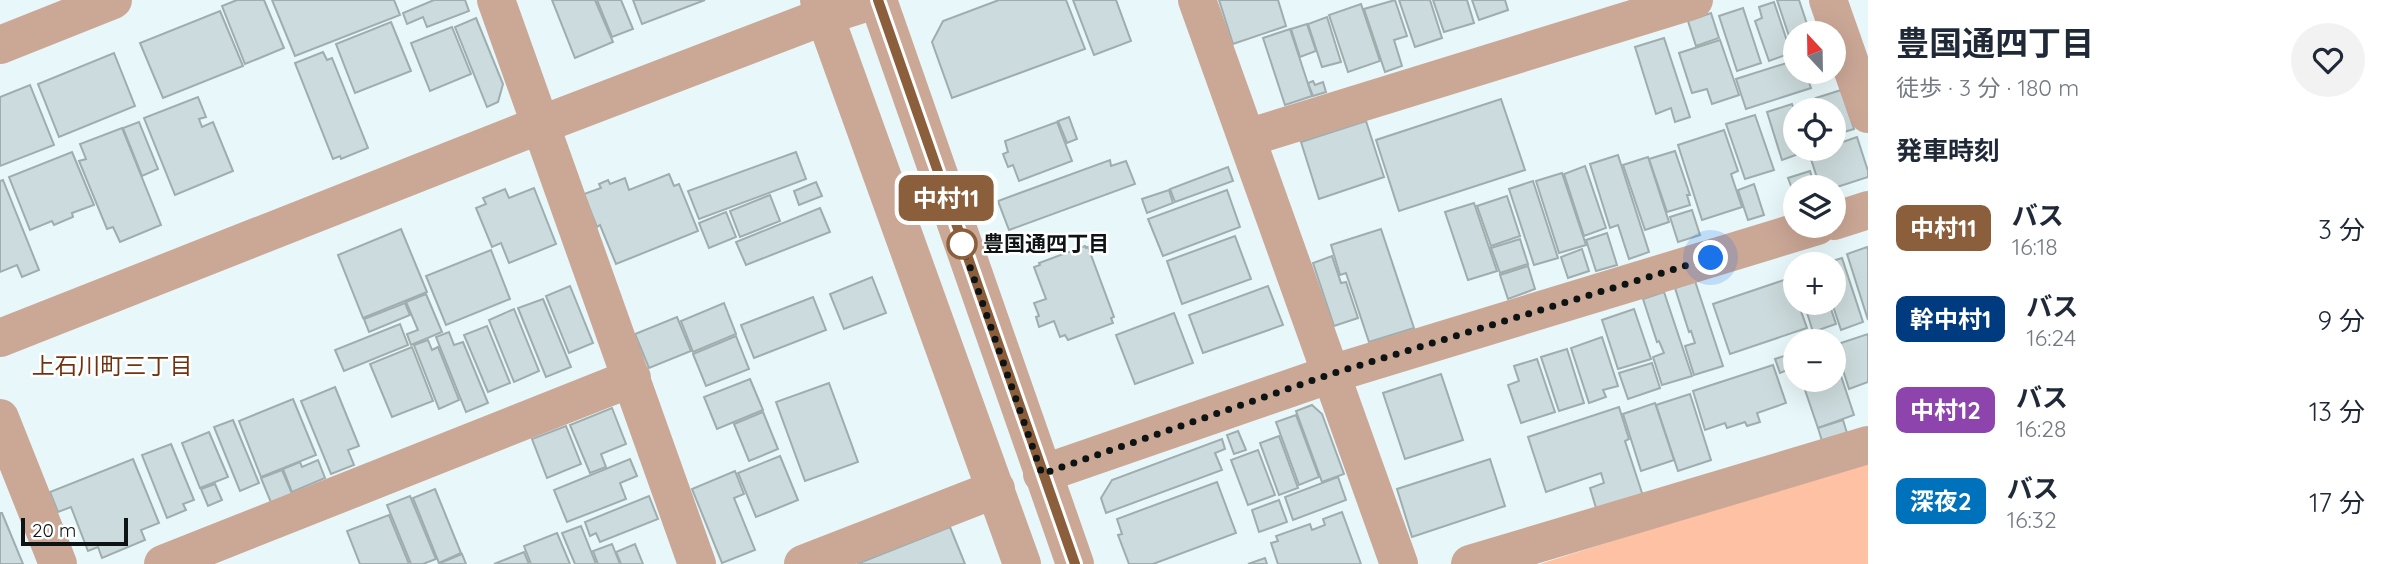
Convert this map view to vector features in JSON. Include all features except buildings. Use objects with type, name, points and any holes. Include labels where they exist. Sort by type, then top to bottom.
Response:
[{"type":"street","points":[[0,45],[113,0]]},
{"type":"street","points":[[496,0],[697,564]]},
{"type":"street","points":[[0,338],[540,125],[822,8],[876,0],[1075,564]]},
{"type":"street","points":[[1197,0],[1399,564]]},
{"type":"street","points":[[1247,138],[1694,0]]},
{"type":"street","points":[[1828,0],[1868,114]]},
{"type":"street","points":[[822,8],[1022,564]]},
{"type":"street","points":[[1846,216],[1868,210]]},
{"type":"street","points":[[1042,474],[1331,374],[1783,236]]},
{"type":"street","points":[[163,564],[632,379]]},
{"type":"street","points":[[0,418],[58,564]]},
{"type":"street","points":[[1470,564],[1868,445]]},
{"type":"street","points":[[803,564],[996,489]]},
{"type":"shaded area","points":[[1868,460],[1868,564],[1540,564]]},
{"type":"bus line","name":"中村11","points":[[878,0],[1075,564]]},
{"type":"place","name":"豊国通四丁目","points":[[962,244]]},
{"type":"district","name":"上石川町三丁目","points":[[112,366]]},
{"type":"route","points":[[962,244],[1042,474],[1331,374],[1711,258]]}]
